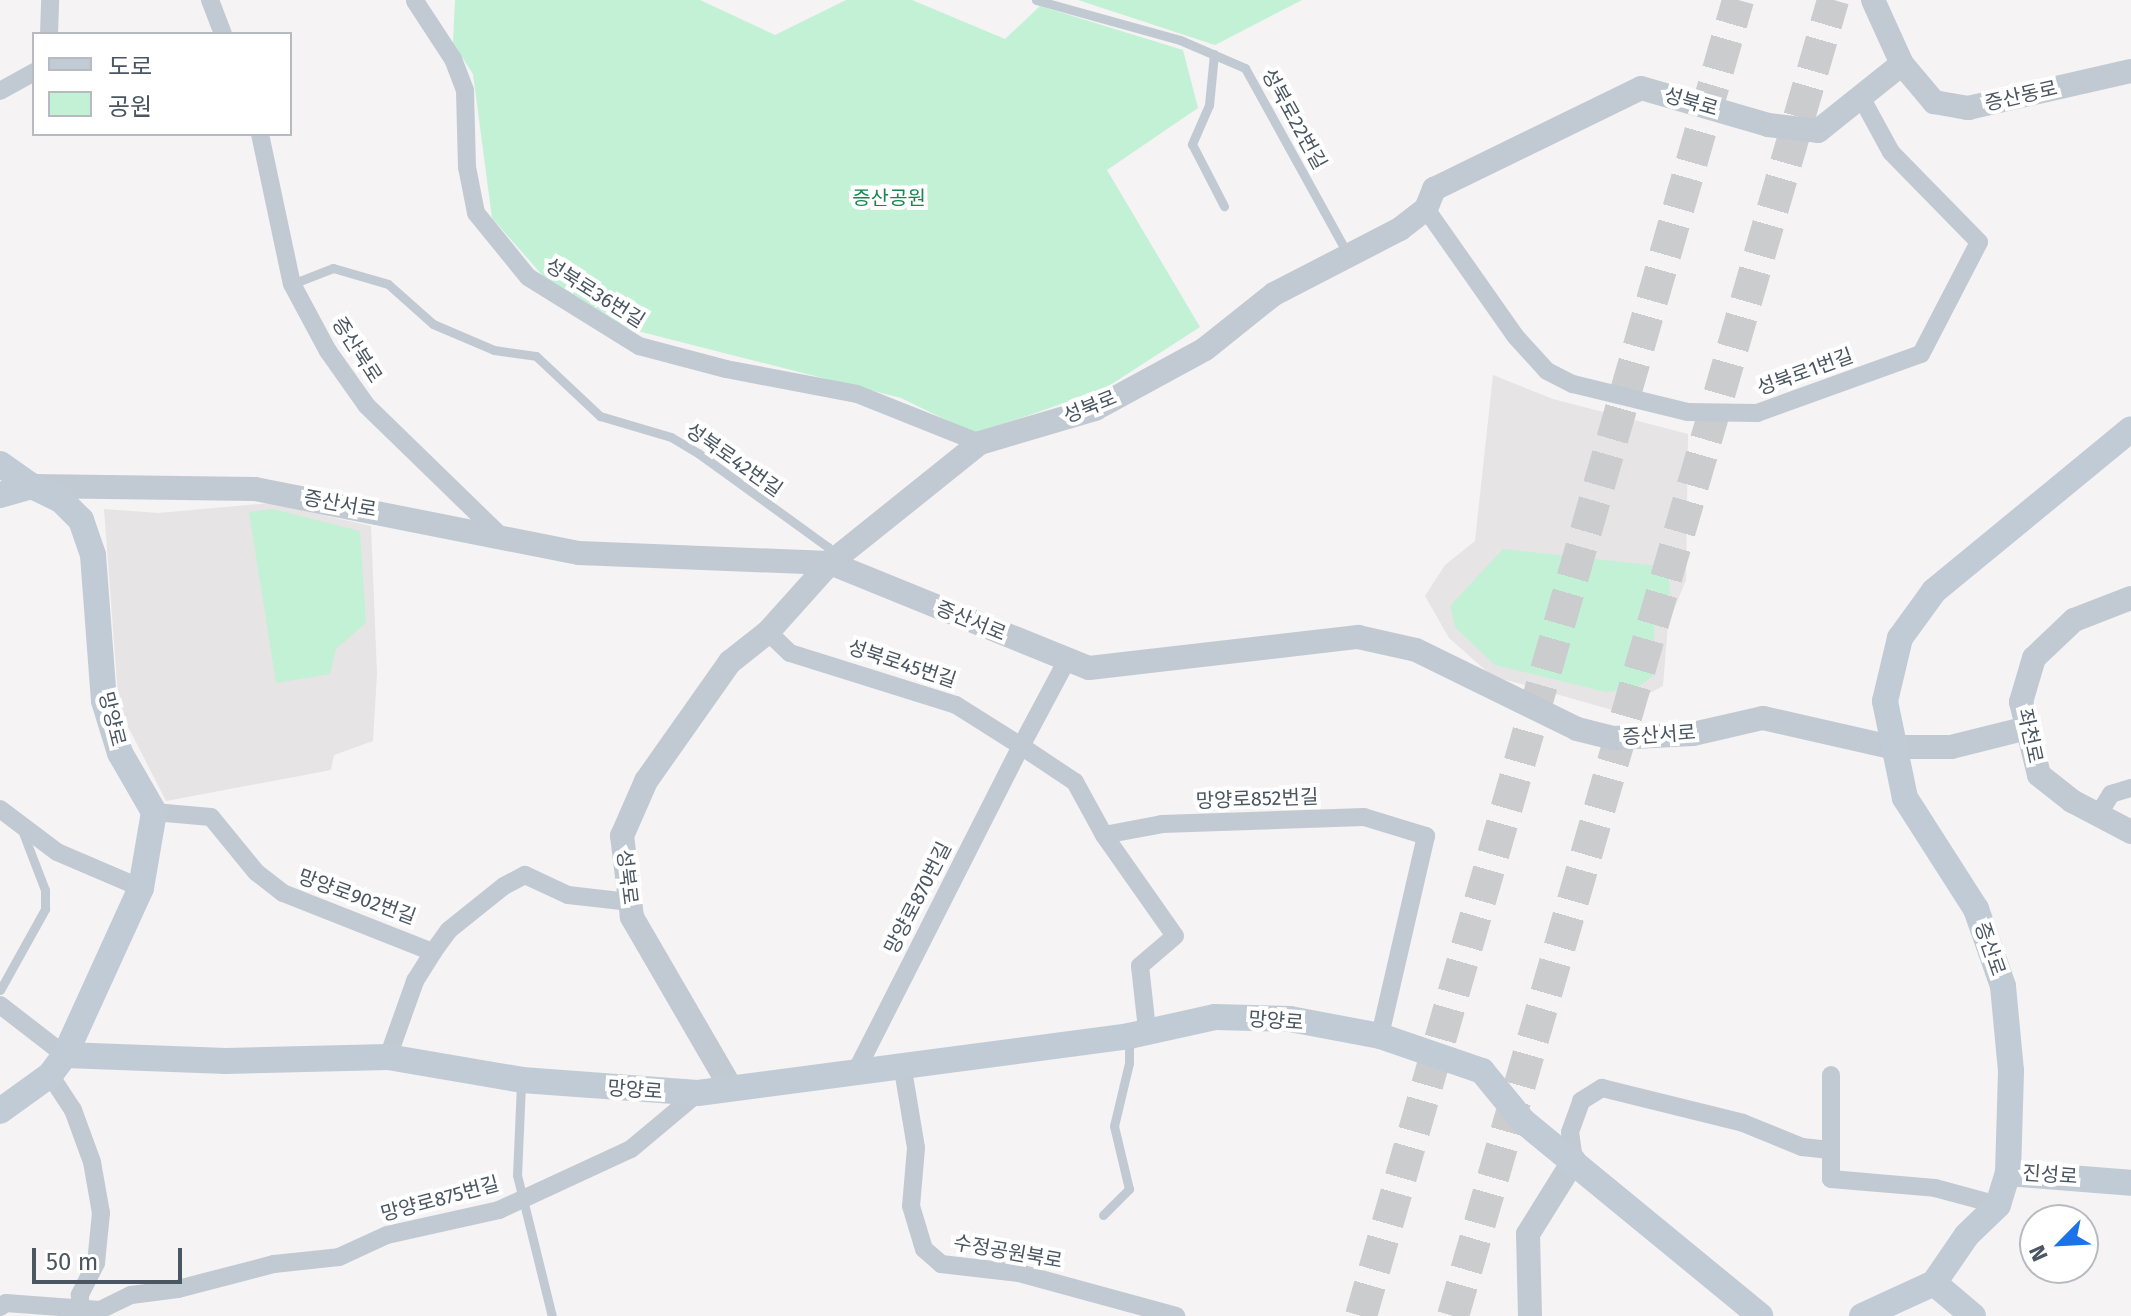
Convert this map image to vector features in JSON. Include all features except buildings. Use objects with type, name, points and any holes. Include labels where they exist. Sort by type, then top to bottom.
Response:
[{"type":"main road","name":"증산로","points":[[2008,1173],[2011,1071],[2003,986],[1976,909],[1905,798],[1891,747],[1885,701],[1900,638],[1934,591],[2131,429]]},
{"type":"main road","points":[[0,464],[32,486]]},
{"type":"main road","points":[[0,495],[32,486]]},
{"type":"main road","name":"망양로","points":[[32,486],[61,500],[81,520],[93,555],[104,701],[120,753],[154,812]]},
{"type":"main road","points":[[0,1111],[58,1065],[141,888],[154,812]]},
{"type":"main road","name":"망양로","points":[[58,1065],[388,1057],[522,1080],[698,1093],[1138,1032],[1215,1017],[1290,1019],[1380,1036],[1482,1071],[1523,1121],[1760,1316]]},
{"type":"main road","name":"진성로","points":[[1934,1283],[1967,1235],[1998,1205],[2008,1173],[2130,1182]]},
{"type":"main road","points":[[1862,1316],[1934,1283],[1973,1316]]},
{"type":"street","points":[[49,32],[50,0]]},
{"type":"street","points":[[210,0],[222,32]]},
{"type":"street","name":"증산동로","points":[[1873,0],[1902,64],[1934,102],[1968,108],[2131,71]]},
{"type":"street","name":"성북로36번길","points":[[415,1],[453,59],[465,91],[467,167],[476,213],[528,277],[639,346],[726,369],[857,394],[980,443]]},
{"type":"street","name":"성북로","points":[[731,1088],[632,917],[622,836],[646,781],[730,662],[768,632],[830,563],[980,443],[1095,409],[1205,349],[1274,294],[1348,256],[1426,209],[1434,189],[1641,88],[1768,125],[1818,131],[1902,64]]},
{"type":"street","points":[[0,91],[32,73]]},
{"type":"street","name":"성북로1번길","points":[[1426,209],[1516,337],[1547,371],[1573,384],[1688,412],[1757,413],[1921,354],[1979,242],[1891,152],[1861,97]]},
{"type":"street","name":"증산북로","points":[[260,136],[292,284],[367,406],[504,539]]},
{"type":"street","name":"증산서로","points":[[32,486],[255,489],[579,553],[830,563],[1089,668],[1358,637],[1416,650],[1577,729],[1614,738],[1693,734],[1763,718],[1891,747]]},
{"type":"street","name":"좌천로","points":[[2131,598],[2074,620],[2034,658],[2021,702],[2039,775],[2098,815],[2131,832]]},
{"type":"street","name":"성북로45번길","points":[[768,632],[790,653],[956,705],[1021,746]]},
{"type":"street","points":[[1067,660],[1021,746],[1075,782],[1104,835],[1175,936],[1140,966],[1138,1032]]},
{"type":"street","points":[[1891,747],[1951,747],[2027,728]]},
{"type":"street","name":"망양로870번길","points":[[856,1071],[1021,746]]},
{"type":"street","points":[[2098,815],[2111,794],[2131,788]]},
{"type":"street","points":[[0,809],[57,852],[141,888]]},
{"type":"street","name":"망양로902번길","points":[[154,812],[211,817],[256,872],[283,893],[433,952]]},
{"type":"street","name":"망양로852번길","points":[[1104,835],[1162,824],[1364,817],[1426,836],[1380,1036]]},
{"type":"street","points":[[388,1057],[415,981],[433,952],[477,904],[525,875],[568,895],[629,902]]},
{"type":"street","points":[[0,1005],[58,1065],[92,1162],[101,1213],[96,1263],[79,1314],[6,1303],[0,1307]]},
{"type":"street","name":"수정공원북로","points":[[902,1064],[916,1148],[911,1206],[924,1249],[941,1264],[1019,1273],[1136,1310],[1176,1316]]},
{"type":"street","points":[[1831,1075],[1828,1171],[1839,1182],[1935,1188],[1998,1205]]},
{"type":"street","points":[[1530,1316],[1528,1234],[1574,1160],[1570,1132],[1581,1101],[1602,1088],[1743,1123],[1802,1147],[1830,1150]]},
{"type":"street","name":"망양로875번길","points":[[79,1314],[274,1264],[339,1257],[387,1235],[499,1210],[631,1149],[698,1093]]},
{"type":"lane","name":"성북로22번길","points":[[1036,0],[1214,54],[1245,68],[1348,256]]},
{"type":"lane","points":[[1214,54],[1209,105],[1192,144],[1224,206]]},
{"type":"lane","name":"성북로42번길","points":[[292,284],[333,268],[388,284],[433,324],[494,350],[536,356],[600,416],[671,437],[698,453],[828,547],[830,563]]},
{"type":"lane","points":[[0,990],[45,909],[45,890],[20,825]]},
{"type":"lane","points":[[1103,1215],[1129,1189],[1114,1126],[1138,1032]]},
{"type":"lane","points":[[522,1080],[517,1175],[552,1316]]},
{"type":"shaded area","points":[[1493,375],[1553,399],[1688,434],[1686,580],[1668,624],[1663,686],[1616,711],[1492,676],[1449,638],[1425,596],[1445,565],[1475,541]]},
{"type":"shaded area","points":[[271,503],[371,526],[377,674],[373,741],[334,755],[331,770],[166,801],[119,709],[104,509],[158,513]]},
{"type":"green space","name":"증산공원","points":[[455,0],[700,0],[775,35],[846,0],[912,0],[1005,39],[1040,6],[1183,50],[1198,108],[1107,170],[1200,327],[1104,389],[975,434],[901,398],[626,328],[544,277],[492,218],[473,74],[453,43]]},
{"type":"green space","points":[[1078,0],[1302,0],[1215,45]]},
{"type":"green space","points":[[273,509],[360,531],[366,623],[336,649],[330,674],[276,683],[249,512]]},
{"type":"green space","points":[[1503,549],[1668,567],[1670,593],[1655,616],[1653,676],[1636,688],[1606,692],[1495,665],[1455,627],[1450,606]]},
{"type":"tunnel","points":[[1361,1316],[1738,0]]},
{"type":"tunnel","points":[[1453,1316],[1833,0]]}]
